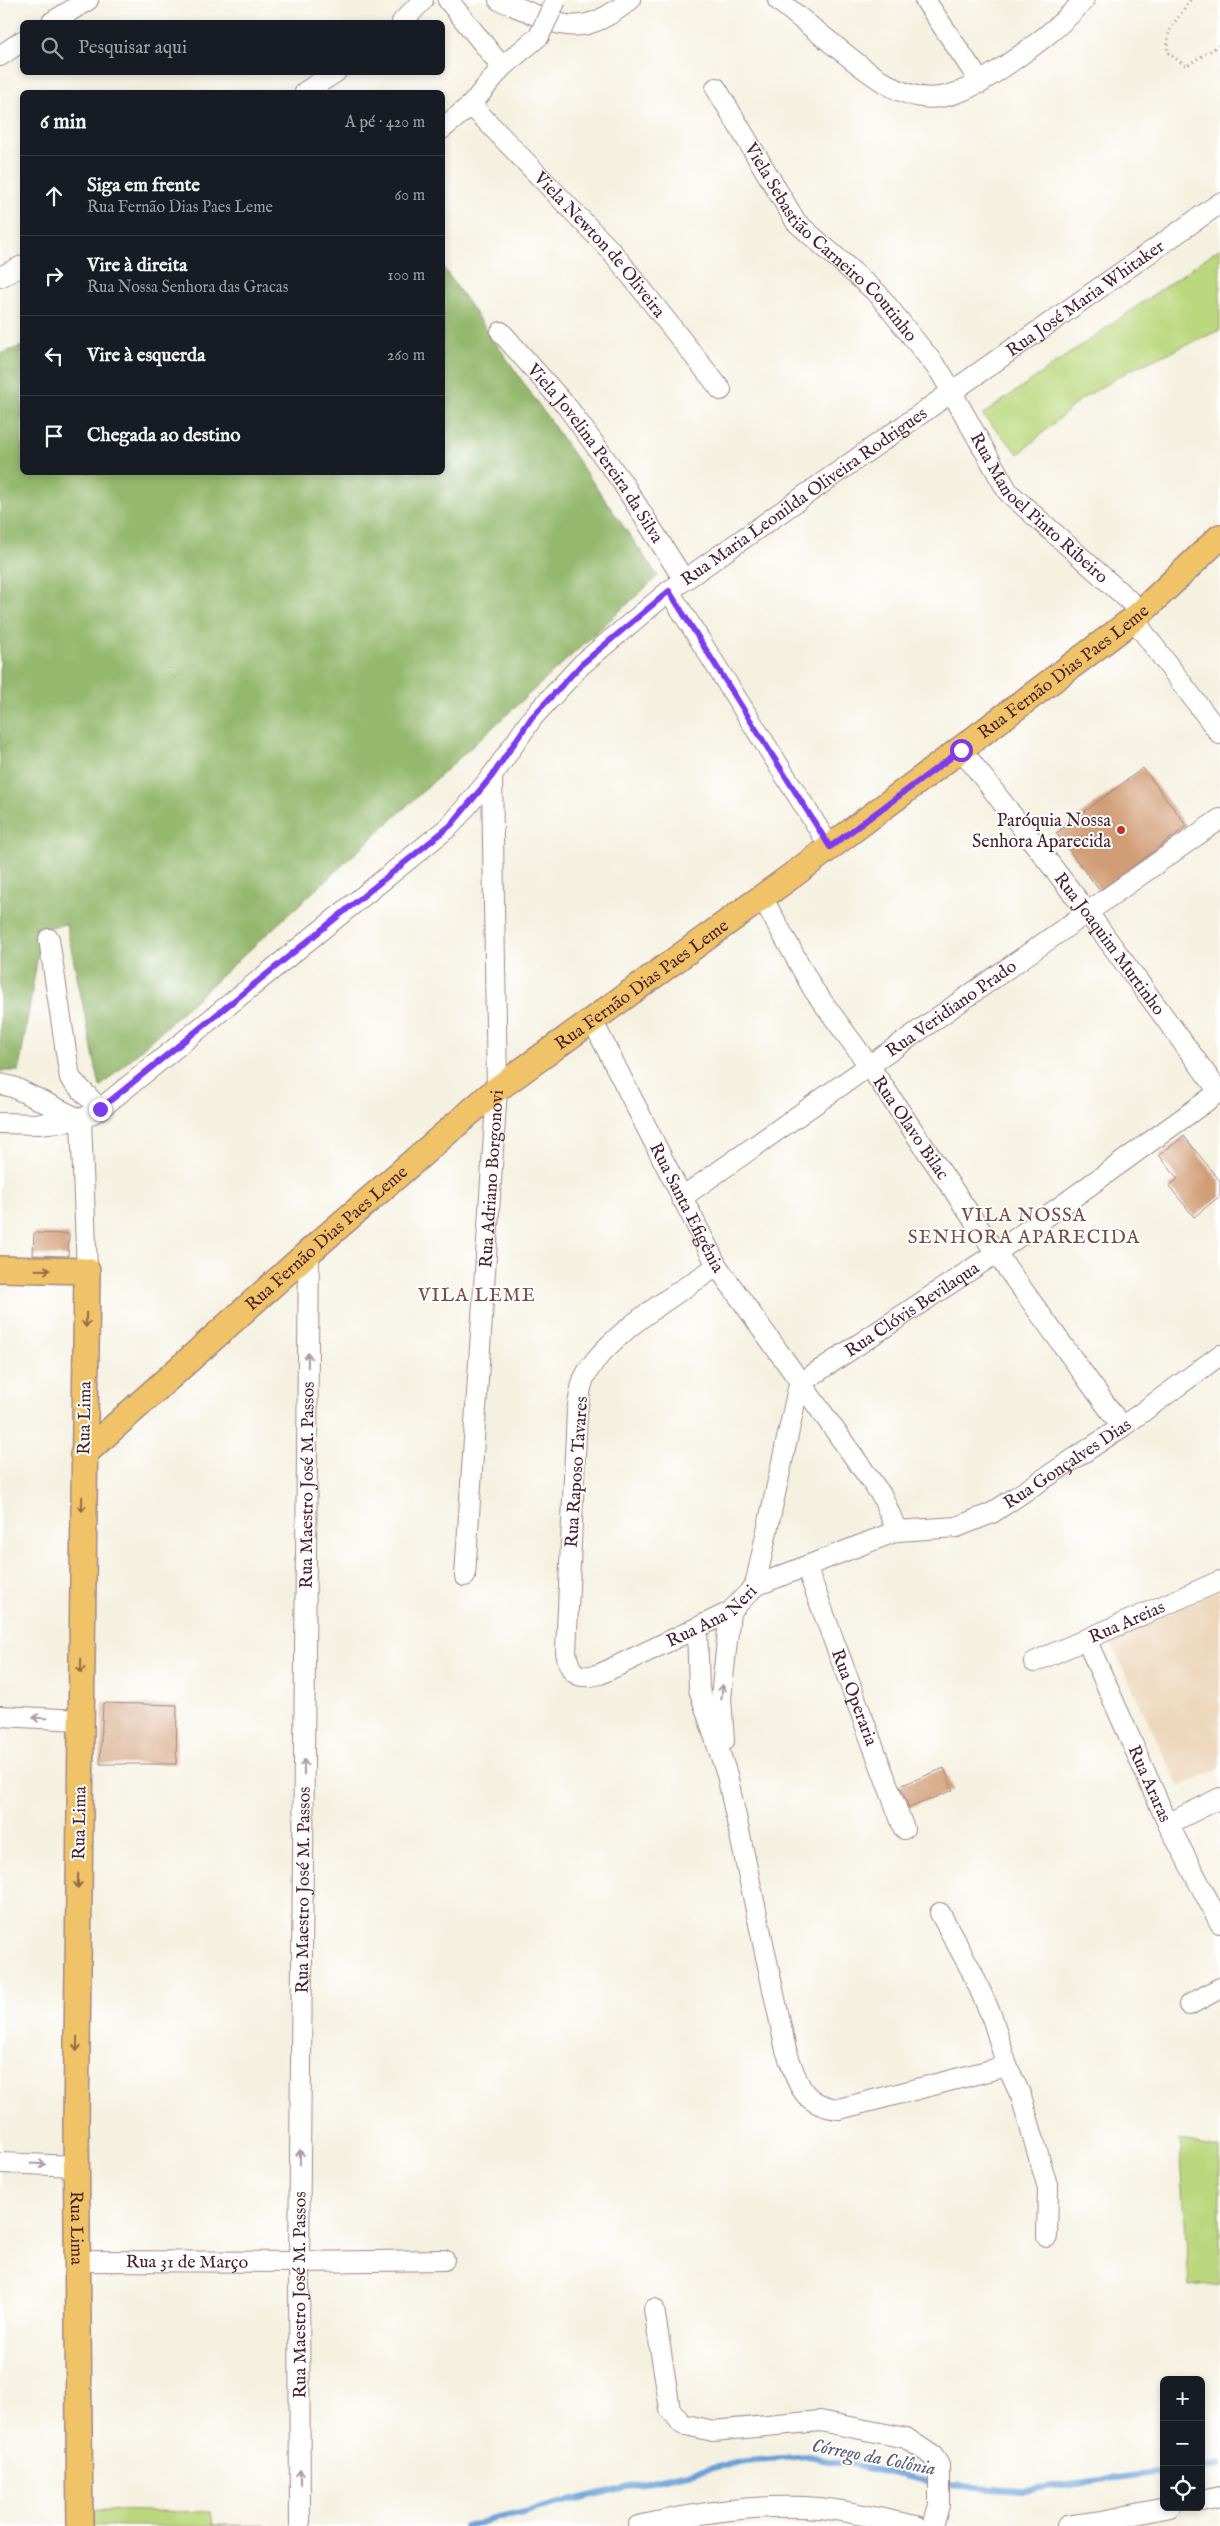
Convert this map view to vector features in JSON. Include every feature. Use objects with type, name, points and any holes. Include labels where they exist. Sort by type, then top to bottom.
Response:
[{"type":"main road","name":"Rua Fernão Dias Paes Leme","points":[[83,1455],[309,1252],[497,1089],[830,847],[1137,616],[1220,537]]},
{"type":"main road","points":[[0,1269],[87,1271]]},
{"type":"main road","name":"Rua Lima","points":[[80,2526],[76,2166],[83,1455],[87,1271]]},
{"type":"street","points":[[55,20],[88,0]]},
{"type":"street","points":[[404,20],[423,0]]},
{"type":"street","points":[[448,0],[502,68]]},
{"type":"street","points":[[499,0],[556,24],[568,26],[590,25],[604,20],[630,0]]},
{"type":"street","points":[[445,126],[471,105],[502,68],[539,36],[556,0]]},
{"type":"street","points":[[778,0],[890,88],[909,96],[924,97],[961,92],[981,83],[1039,42],[1070,16],[1084,0]]},
{"type":"street","points":[[926,0],[981,83]]},
{"type":"street","points":[[0,56],[20,43]]},
{"type":"street","points":[[308,90],[331,75]]},
{"type":"street","name":"Viela Sebastião Carneiro Coutinho","points":[[716,88],[796,222],[878,294],[941,373],[951,392]]},
{"type":"street","name":"Viela Newton de Oliveira","points":[[471,105],[613,253],[721,390]]},
{"type":"street","name":"Rua José Maria Whitaker","points":[[951,392],[1220,203]]},
{"type":"street","points":[[0,277],[20,267]]},
{"type":"street","name":"Viela Jovelina Pereira da Silva","points":[[501,332],[568,408],[622,482],[676,586],[830,847]]},
{"type":"street","name":"Rua Maria Leonilda Oliveira Rodrigues","points":[[80,1120],[100,1109],[451,825],[492,776],[532,717],[576,671],[676,586],[951,392]]},
{"type":"street","name":"Rua Manoel Pinto Ribeiro","points":[[951,392],[1008,492],[1132,603],[1141,629],[1220,734]]},
{"type":"street","name":"Rua Joaquim Murtinho","points":[[961,750],[1088,913],[1220,1092]]},
{"type":"street","name":"Rua Adriano Borgonovi","points":[[465,1576],[497,1089],[492,776]]},
{"type":"street","name":"Rua Veridiano Prado","points":[[681,1198],[868,1064],[1088,913],[1220,819]]},
{"type":"street","name":"Rua Olavo Bilac","points":[[762,896],[813,989],[868,1064],[996,1253],[1122,1427]]},
{"type":"street","points":[[49,939],[70,1078],[100,1109]]},
{"type":"street","name":"Rua Santa Efigênia","points":[[592,1020],[716,1266],[799,1384],[882,1496],[897,1532]]},
{"type":"street","points":[[0,1084],[13,1087],[80,1120]]},
{"type":"street","name":"Rua Clóvis Bevilaqua","points":[[799,1384],[996,1253],[1220,1092]]},
{"type":"street","points":[[0,1123],[38,1124],[80,1120]]},
{"type":"street","name":"Rua Lima","points":[[80,1120],[87,1271]]},
{"type":"street","name":"Rua Maestro José M. Passos","points":[[300,2526],[299,2262],[309,1252]]},
{"type":"street","name":"Rua Raposo Tavares","points":[[566,1652],[577,1412],[583,1380],[596,1357],[616,1338],[716,1266]]},
{"type":"street","name":"Rua Gonçalves Dias","points":[[897,1532],[957,1527],[992,1513],[1122,1427],[1220,1355]]},
{"type":"street","points":[[754,1586],[799,1384]]},
{"type":"street","name":"Rua Ana Neri","points":[[566,1652],[568,1666],[577,1675],[588,1677],[600,1674],[730,1612],[754,1586],[897,1532]]},
{"type":"street","name":"Rua Operaria","points":[[806,1566],[904,1829]]},
{"type":"street","name":"Rua Areias","points":[[1034,1662],[1220,1581]]},
{"type":"street","points":[[730,1612],[721,1698],[728,1775],[786,2050],[801,2091],[821,2107],[839,2108],[1007,2066]]},
{"type":"street","points":[[697,1628],[699,1689],[728,1775]]},
{"type":"street","name":"Rua Araras","points":[[1086,1639],[1168,1824],[1220,1923]]},
{"type":"street","points":[[0,1716],[80,1720]]},
{"type":"street","points":[[1168,1824],[1220,1798]]},
{"type":"street","points":[[940,1913],[971,1970],[992,2017],[1007,2066],[1021,2096],[1048,2188],[1047,2237]]},
{"type":"street","points":[[1189,2004],[1220,1988]]},
{"type":"street","points":[[0,2163],[76,2166]]},
{"type":"street","name":"Rua 31 de Março","points":[[76,2261],[299,2262],[444,2260]]},
{"type":"street","points":[[654,2309],[670,2408],[682,2424],[714,2431],[820,2421],[906,2438],[933,2456],[939,2465],[939,2505],[933,2526]]},
{"type":"street","points":[[1205,2500],[1220,2497]]},
{"type":"street","points":[[638,2526],[690,2521],[767,2507],[820,2508],[878,2523],[917,2526]]},
{"type":"street","points":[[1067,2526],[1160,2509]]},
{"type":"path","points":[[1190,0],[1169,31],[1167,52],[1186,66],[1220,45]]},
{"type":"shaded area","points":[[1220,1590],[1220,1768],[1179,1787],[1110,1641]]},
{"type":"green space","points":[[1220,248],[1220,330],[1130,370],[1080,400],[1019,454],[982,415]]},
{"type":"green space","points":[[445,270],[658,576],[100,1087],[66,924],[42,929],[19,1071],[0,1071],[0,354],[20,347],[20,475],[445,475]]},
{"type":"green space","points":[[1180,2140],[1220,2149],[1220,2284],[1189,2287]]},
{"type":"green space","points":[[91,2510],[211,2512],[213,2525],[266,2526],[93,2526]]},
{"type":"building","name":"Paróquia Nossa Senhora Aparecida","points":[[1143,768],[1187,826],[1100,891],[1056,833]]},
{"type":"building","points":[[1184,1136],[1220,1181],[1220,1196],[1194,1217],[1169,1186],[1178,1179],[1159,1155]]},
{"type":"building","points":[[34,1233],[69,1234],[68,1256],[33,1255]]},
{"type":"building","points":[[103,1703],[177,1705],[176,1764],[100,1764]]},
{"type":"building","points":[[944,1768],[953,1790],[909,1808],[900,1786]]},
{"type":"waterway","name":"Córrego da Colônia","points":[[465,2526],[664,2478],[746,2461],[782,2458],[809,2456],[946,2485],[1022,2490],[1160,2473]]},
{"type":"waterway","name":"Córrego da Colônia","points":[[1205,2466],[1220,2464]]},
{"type":"place","name":"Paróquia Nossa Senhora Aparecida","points":[[1121,830]]},
{"type":"district","name":"VILA NOSSA SENHORA APARECIDA","points":[[1024,1225]]},
{"type":"district","name":"VILA LEME","points":[[477,1294]]},
{"type":"route","points":[[100,1109],[451,825],[492,776],[532,717],[582,664],[669,591],[830,847],[961,750]]}]
